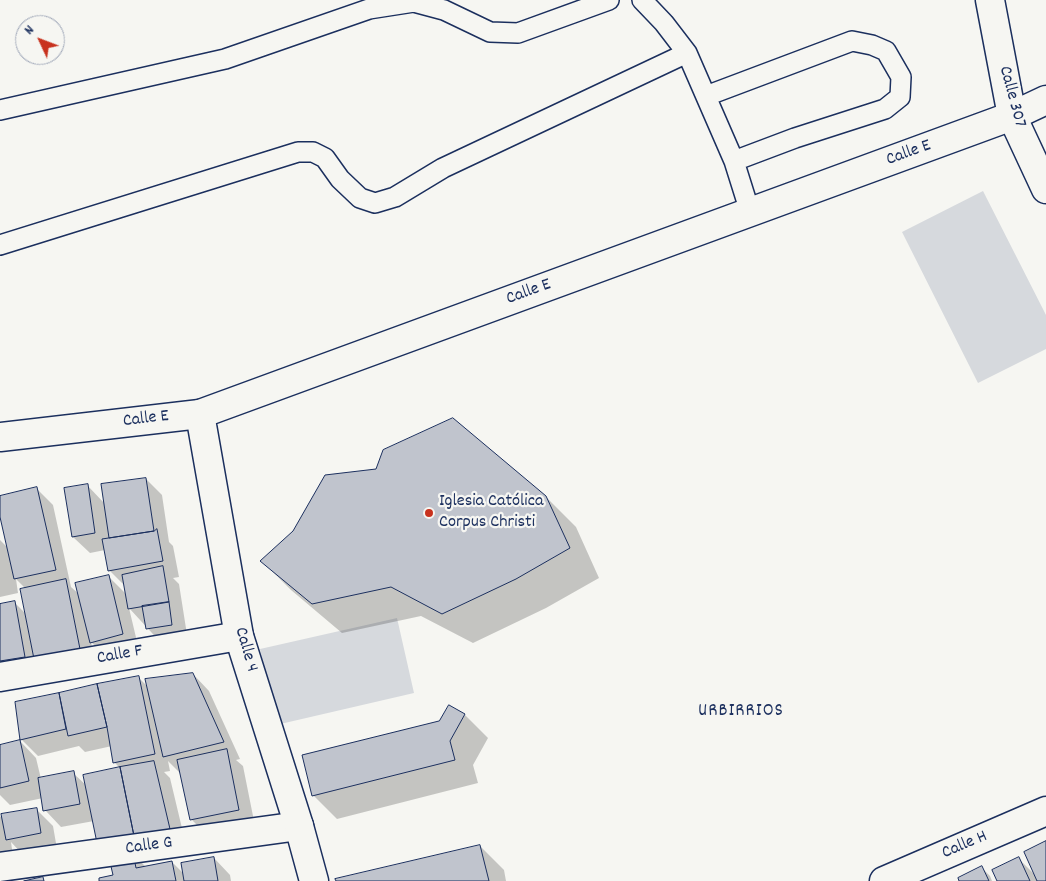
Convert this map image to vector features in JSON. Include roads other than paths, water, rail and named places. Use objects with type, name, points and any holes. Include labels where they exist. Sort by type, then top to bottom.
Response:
[{"type":"street","name":"Calle 307","points":[[990,0],[1012,116],[1046,189]]},
{"type":"street","name":"Calle E","points":[[0,437],[200,414],[1012,116],[1046,100]]},
{"type":"street","name":"Calle 4","points":[[200,414],[239,636],[299,826],[314,881]]},
{"type":"street","name":"Calle F","points":[[0,677],[239,636]]},
{"type":"street","name":"Calle H","points":[[884,881],[1046,811]]},
{"type":"street","name":"Calle G","points":[[0,867],[299,826]]},
{"type":"lane","points":[[0,110],[224,59],[369,9],[414,2],[444,10],[490,32],[518,33],[609,0]]},
{"type":"lane","points":[[642,0],[664,23],[687,53],[734,161],[750,212]]},
{"type":"lane","points":[[706,96],[852,41],[872,45],[886,51],[901,77],[900,97],[885,109],[795,138],[734,161]]},
{"type":"lane","points":[[0,245],[298,152],[313,152],[325,158],[340,178],[360,198],[374,203],[394,197],[442,168],[687,53]]},
{"type":"place","name":"Iglesia Católica Corpus Christi","points":[[429,513]]},
{"type":"district","name":"URBIRRIOS","points":[[741,712]]}]
